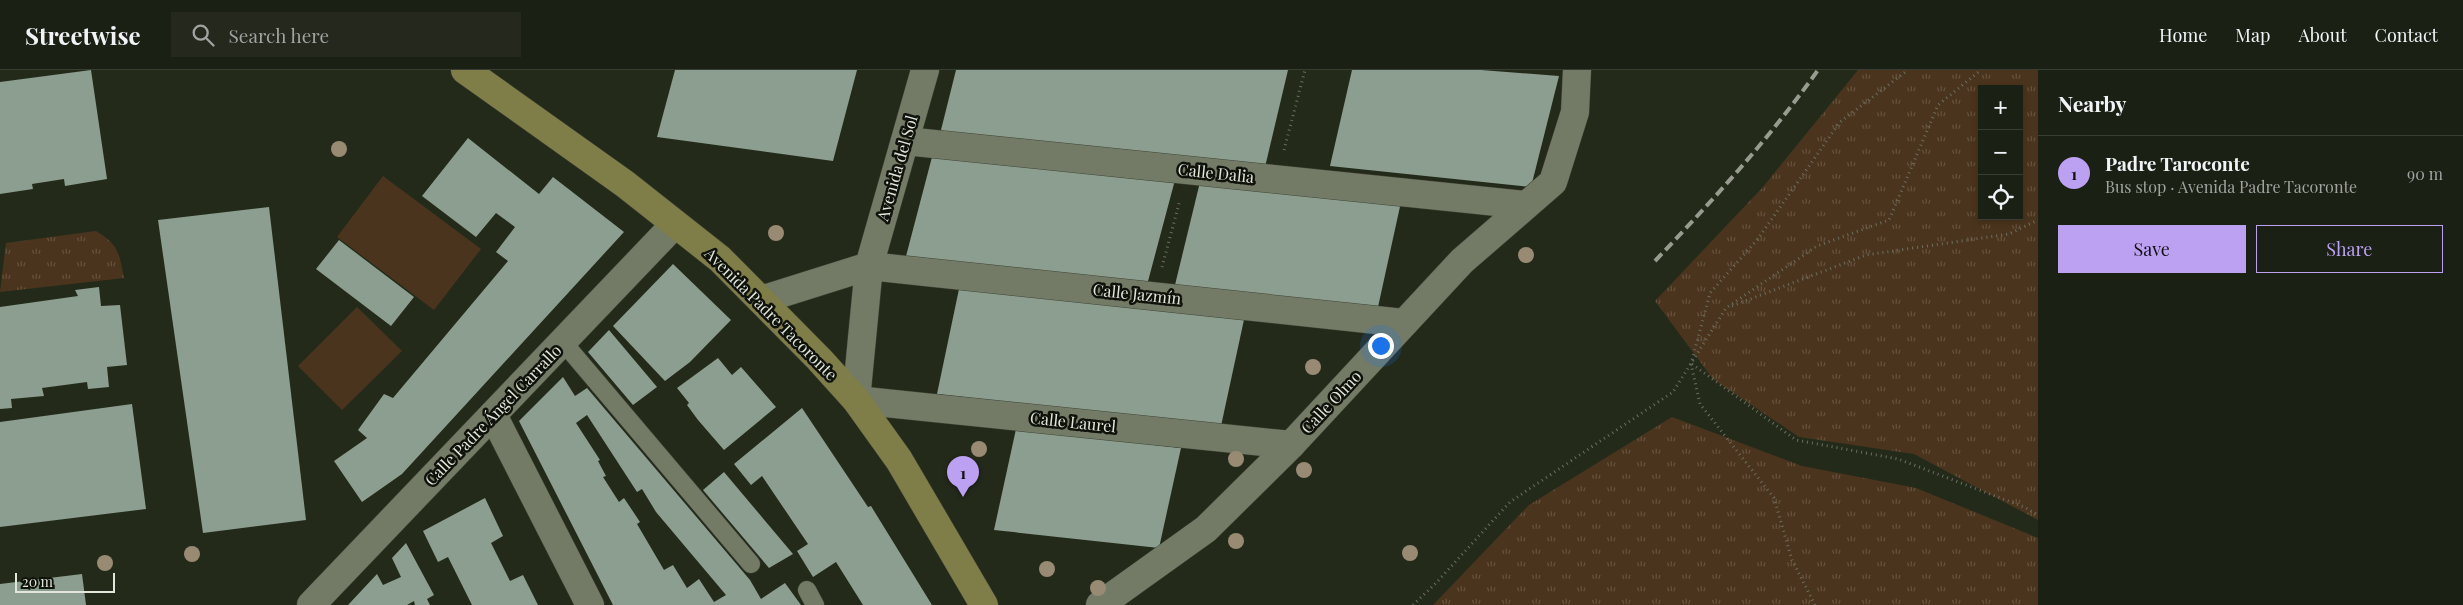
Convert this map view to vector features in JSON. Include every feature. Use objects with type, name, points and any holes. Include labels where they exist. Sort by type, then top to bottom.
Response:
[{"type":"main road","name":"Avenida Padre Tacoronte","points":[[465,70],[625,184],[720,259],[761,300],[856,400],[899,460],[984,605]]},
{"type":"street","name":"Avenida del Sol","points":[[856,400],[869,266],[925,70]]},
{"type":"street","name":"Calle Olmo","points":[[1100,605],[1206,530],[1291,445],[1462,261],[1553,182],[1575,112],[1577,70]]},
{"type":"street","name":"Calle Dalia","points":[[905,141],[1526,205]]},
{"type":"street","name":"Calle Padre Ángel Carrallo","points":[[311,605],[675,224]]},
{"type":"street","name":"Calle Jazmín","points":[[869,266],[1404,323]]},
{"type":"street","points":[[761,300],[869,266]]},
{"type":"street","name":"Calle Laurel","points":[[856,400],[1291,445]]},
{"type":"street","points":[[493,415],[590,605]]},
{"type":"lane","points":[[563,342],[751,564]]},
{"type":"path","points":[[1276,180],[1305,70]]},
{"type":"path","points":[[1815,605],[1792,560],[1774,498],[1700,404],[1691,364],[1710,293],[1757,240],[1840,122],[1908,70]]},
{"type":"path","points":[[1413,605],[1436,583],[1510,502],[1673,392],[1726,308],[1817,246],[1889,220],[1938,105],[1981,70]]},
{"type":"path","points":[[1155,296],[1188,170]]},
{"type":"path","points":[[1726,308],[1866,255],[2010,234],[2038,220]]},
{"type":"path","points":[[1691,364],[1796,440],[1898,459],[2024,507],[2038,515]]},
{"type":"green space","points":[[1858,70],[2038,70],[2038,520],[1914,454],[1799,437],[1713,379],[1655,301],[1763,187]]},
{"type":"green space","points":[[383,176],[481,249],[434,310],[337,237]]},
{"type":"green space","points":[[96,231],[114,245],[117,250],[124,278],[0,292],[6,243]]},
{"type":"green space","points":[[357,307],[402,351],[342,410],[298,366]]},
{"type":"green space","points":[[1672,417],[1802,466],[1916,488],[2038,538],[2038,605],[1433,605],[1529,505]]},
{"type":"building","points":[[91,70],[107,179],[65,186],[64,179],[32,184],[33,189],[0,194],[0,82]]},
{"type":"building","points":[[675,70],[857,70],[833,161],[657,137]]},
{"type":"building","points":[[956,70],[1288,70],[1265,167],[940,134]]},
{"type":"building","points":[[1352,70],[1481,70],[1559,76],[1531,187],[1330,166]]},
{"type":"building","points":[[468,138],[539,194],[553,177],[624,232],[402,474],[362,502],[334,461],[367,438],[358,430],[384,394],[393,398],[508,261],[496,252],[515,227],[496,213],[476,237],[422,196]]},
{"type":"building","points":[[932,157],[1175,180],[1147,285],[905,260]]},
{"type":"building","points":[[1200,182],[1401,202],[1378,307],[1175,285]]},
{"type":"building","points":[[269,207],[306,520],[203,533],[158,220]]},
{"type":"building","points":[[339,240],[414,297],[391,326],[316,269]]},
{"type":"building","points":[[673,264],[731,320],[690,362],[665,381],[613,326]]},
{"type":"building","points":[[99,287],[101,306],[120,305],[127,365],[107,367],[109,387],[88,389],[87,382],[42,388],[44,396],[11,399],[12,408],[0,409],[0,307],[78,296],[75,290]]},
{"type":"building","points":[[959,289],[1245,315],[1221,426],[937,394]]},
{"type":"building","points":[[609,330],[657,387],[633,405],[588,352]]},
{"type":"building","points":[[718,358],[732,375],[741,367],[776,407],[724,450],[698,420],[687,405],[689,403],[677,388]]},
{"type":"building","points":[[563,377],[575,396],[587,388],[750,580],[761,599],[785,583],[801,605],[613,605],[519,421]],"holes":[[[587,415],[637,492],[642,489],[656,512],[726,595],[714,602],[699,579],[687,588],[673,565],[664,570],[637,524],[640,522],[624,498],[619,502],[603,477],[606,476],[598,461],[600,460],[576,423]]]},
{"type":"building","points":[[132,404],[146,509],[0,527],[0,422]]},
{"type":"building","points":[[802,408],[868,507],[871,506],[932,605],[863,605],[836,562],[813,577],[797,551],[808,544],[762,476],[751,485],[734,464]]},
{"type":"building","points":[[1016,429],[1181,448],[1159,548],[994,530]]},
{"type":"building","points":[[724,472],[793,554],[769,568],[703,490]]},
{"type":"building","points":[[485,498],[503,536],[491,543],[510,581],[523,575],[538,605],[472,605],[448,557],[438,562],[423,531]]},
{"type":"building","points":[[406,543],[434,595],[427,599],[430,605],[415,605],[414,601],[407,605],[348,605],[377,574],[383,585],[401,577],[392,558]]},
{"type":"building","points":[[82,574],[86,605],[0,605],[0,584]]},
{"type":"railway","points":[[1655,261],[1740,169],[1818,70]]},
{"type":"place","name":"Padre Taroconte","points":[[963,497]]}]
